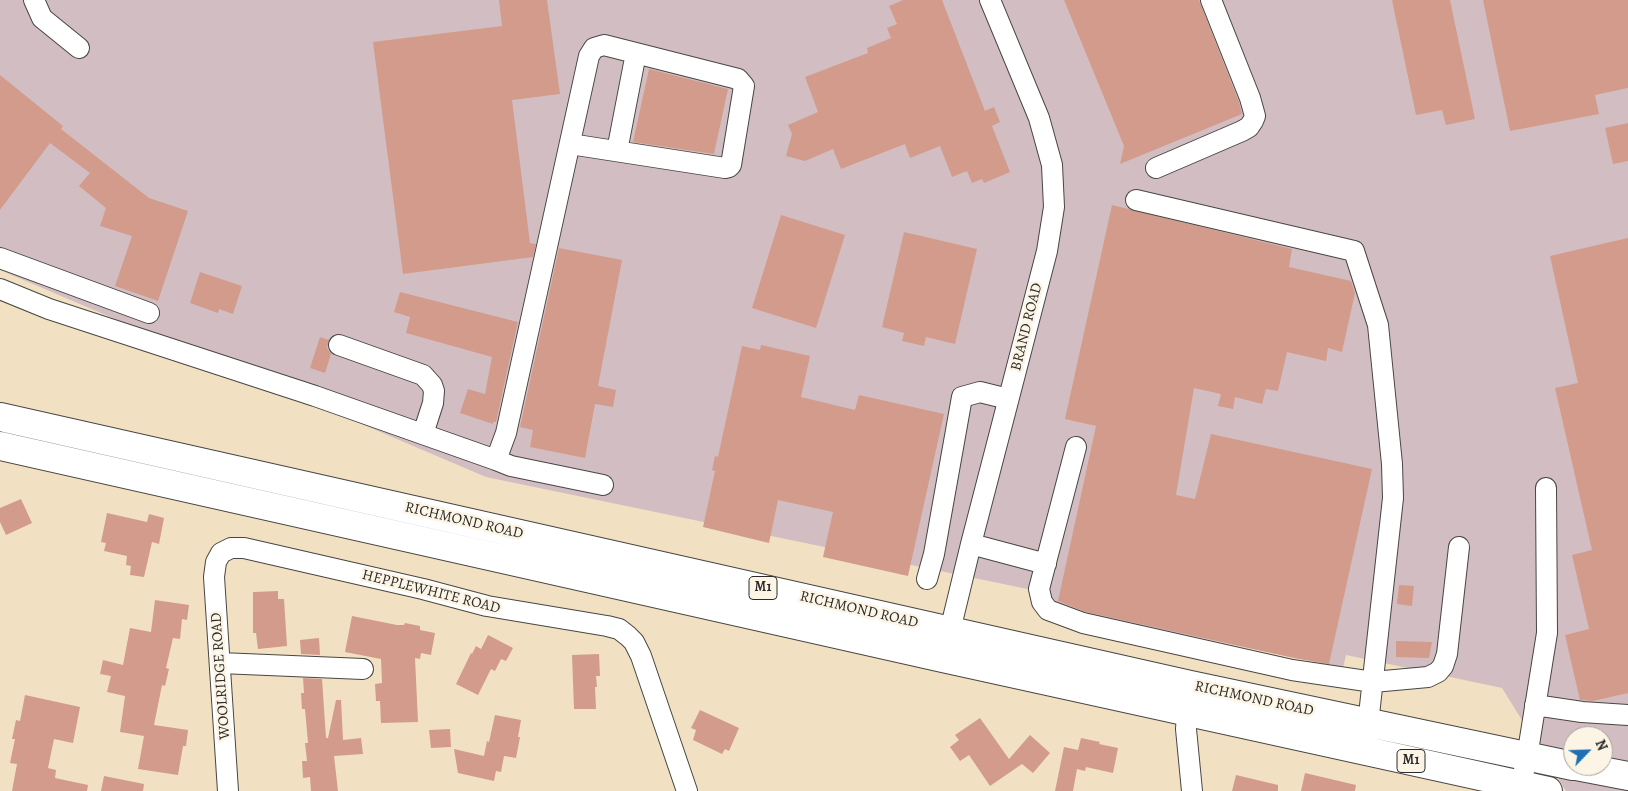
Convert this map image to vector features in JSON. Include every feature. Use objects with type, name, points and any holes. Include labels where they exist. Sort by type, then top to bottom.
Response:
[{"type":"highway","name":"RICHMOND ROAD","points":[[0,416],[951,631],[1188,698],[1365,751],[1548,791]]},
{"type":"highway","name":"RICHMOND ROAD","points":[[0,446],[943,658],[1188,698],[1369,722],[1563,764]]},
{"type":"highway","name":"RICHMOND ROAD","points":[[1606,776],[1622,781]]},
{"type":"street","points":[[34,0],[42,18],[79,48]]},
{"type":"street","name":"BRAND ROAD","points":[[943,658],[1047,251],[1054,207],[1052,164],[1038,118],[990,0]]},
{"type":"street","points":[[1156,168],[1242,131],[1249,127],[1255,116],[1250,98],[1211,0]]},
{"type":"street","points":[[496,460],[506,433],[588,56],[594,48],[604,45],[738,78],[744,86],[731,165],[725,168],[570,144]]},
{"type":"street","points":[[617,151],[636,53]]},
{"type":"street","points":[[1136,200],[1354,251],[1378,325],[1392,464],[1393,498],[1365,751]]},
{"type":"street","points":[[0,258],[149,314]]},
{"type":"street","points":[[0,290],[49,309],[315,396],[511,466],[603,485]]},
{"type":"street","points":[[339,344],[423,375],[432,385],[434,391],[433,403],[424,434]]},
{"type":"street","points":[[927,579],[934,554],[962,398],[980,392],[1008,399]]},
{"type":"street","points":[[1076,447],[1039,589],[1042,602],[1048,610],[1083,624],[1292,670],[1373,682],[1428,677],[1438,672],[1443,666],[1447,654],[1459,547]]},
{"type":"street","points":[[1521,784],[1527,757],[1546,633],[1546,488]]},
{"type":"street","points":[[971,544],[1046,564]]},
{"type":"street","name":"HEPPLEWHITE ROAD","points":[[216,562],[221,553],[231,548],[244,548],[423,589],[487,606],[619,629],[634,642],[640,656],[687,791]]},
{"type":"street","name":"WOOLRIDGE ROAD","points":[[216,562],[214,577],[228,791]]},
{"type":"street","points":[[220,663],[363,669]]},
{"type":"street","points":[[1188,698],[1186,729],[1192,791]]},
{"type":"street","points":[[1535,705],[1582,712],[1628,714]]},
{"type":"shaded area","points":[[0,0],[1628,0],[1628,791],[1566,791],[1502,688],[1346,655],[1343,668],[1035,603],[1037,591],[486,477],[0,270]]},
{"type":"building","points":[[499,0],[547,0],[560,94],[512,100],[530,243],[536,244],[533,257],[403,274],[373,42],[502,26]]},
{"type":"building","points":[[903,0],[942,0],[985,111],[994,107],[1000,122],[992,126],[1010,172],[984,183],[982,179],[972,183],[967,171],[952,177],[940,146],[910,158],[905,144],[841,169],[833,149],[805,161],[786,156],[792,134],[788,125],[818,112],[805,77],[868,53],[867,48],[891,38],[887,28],[897,24],[889,6]]},
{"type":"building","points":[[1064,0],[1199,0],[1242,114],[1120,164],[1124,146]]},
{"type":"building","points":[[1392,0],[1450,0],[1475,119],[1446,125],[1442,110],[1416,115]]},
{"type":"building","points":[[1483,0],[1628,0],[1628,88],[1595,95],[1599,114],[1510,131]]},
{"type":"building","points":[[649,69],[728,89],[714,154],[633,142]]},
{"type":"building","points":[[0,75],[63,126],[61,129],[149,198],[188,211],[158,301],[115,286],[132,236],[100,226],[106,208],[79,186],[90,173],[50,143],[0,210]]},
{"type":"building","points":[[1628,123],[1628,161],[1613,164],[1605,128]]},
{"type":"building","points":[[1112,205],[1292,249],[1289,267],[1351,281],[1355,293],[1342,352],[1328,348],[1326,361],[1287,352],[1278,391],[1266,389],[1262,404],[1235,397],[1233,409],[1218,406],[1221,394],[1194,388],[1176,495],[1195,499],[1211,434],[1372,469],[1329,664],[1086,612],[1058,601],[1096,426],[1065,419]]},
{"type":"building","points":[[781,215],[845,235],[816,328],[752,308]]},
{"type":"building","points":[[904,232],[977,249],[955,344],[926,337],[924,346],[902,341],[904,333],[882,327]]},
{"type":"building","points":[[1628,238],[1628,693],[1593,701],[1580,700],[1565,635],[1589,629],[1572,555],[1592,550],[1555,388],[1578,383],[1550,256]]},
{"type":"building","points":[[559,248],[622,260],[598,386],[616,390],[613,407],[595,404],[585,458],[530,447],[533,430],[520,427]]},
{"type":"building","points":[[200,272],[242,286],[233,314],[219,309],[218,313],[190,303]]},
{"type":"building","points":[[400,292],[518,322],[496,422],[493,422],[493,424],[460,413],[468,389],[485,394],[492,357],[406,333],[410,317],[394,312]]},
{"type":"building","points":[[320,337],[329,340],[327,348],[331,354],[325,373],[310,368]]},
{"type":"building","points":[[761,345],[810,356],[801,397],[855,410],[859,395],[944,414],[908,576],[823,557],[833,512],[778,500],[769,543],[703,527],[715,471],[712,470],[715,456],[718,457],[742,346],[760,350]]},
{"type":"building","points":[[21,499],[32,523],[6,535],[0,522],[0,508]]},
{"type":"building","points":[[107,513],[147,522],[149,514],[164,518],[159,544],[152,542],[144,577],[130,575],[131,566],[126,565],[127,556],[104,551],[106,543],[101,542]]},
{"type":"building","points":[[1399,585],[1414,586],[1412,606],[1397,604]]},
{"type":"building","points":[[278,591],[278,599],[284,599],[287,646],[258,649],[256,633],[253,633],[253,592]]},
{"type":"building","points":[[155,600],[189,605],[187,620],[182,619],[180,639],[173,638],[166,668],[169,669],[165,686],[162,685],[154,725],[188,730],[186,746],[183,746],[178,775],[138,769],[144,736],[120,732],[125,696],[107,692],[111,676],[100,674],[103,660],[123,665],[130,628],[151,632]]},
{"type":"building","points":[[352,616],[397,625],[404,625],[405,623],[420,626],[420,630],[435,633],[431,655],[421,653],[420,659],[415,658],[418,722],[381,723],[380,701],[376,701],[375,684],[382,683],[381,659],[345,652]]},
{"type":"building","points":[[488,635],[513,648],[506,661],[501,659],[495,671],[491,669],[478,695],[456,684],[471,653],[476,646],[481,649]]},
{"type":"building","points":[[319,638],[320,655],[301,654],[300,640]]},
{"type":"building","points":[[1396,641],[1432,642],[1429,658],[1396,657]]},
{"type":"building","points":[[599,654],[600,676],[596,676],[597,687],[595,687],[596,709],[574,709],[572,655]]},
{"type":"building","points":[[303,678],[322,679],[326,738],[328,738],[336,700],[341,700],[343,740],[361,738],[363,754],[334,756],[338,791],[311,791],[310,777],[303,778],[302,761],[307,761],[305,743],[308,743],[305,709],[302,709],[301,693],[304,693]]},
{"type":"building","points":[[25,695],[80,707],[73,743],[54,739],[48,768],[56,770],[55,778],[88,785],[87,791],[12,791],[17,764],[10,763],[15,739],[12,739],[16,720],[20,721]]},
{"type":"building","points":[[700,710],[739,728],[729,751],[725,749],[722,754],[693,740],[696,730],[691,728]]},
{"type":"building","points":[[495,715],[521,720],[516,758],[504,756],[501,772],[496,771],[494,781],[458,773],[454,749],[484,756]]},
{"type":"building","points":[[980,718],[1009,759],[1030,735],[1050,753],[1033,773],[1022,764],[990,786],[969,755],[960,761],[950,747],[959,740],[955,735]]},
{"type":"building","points":[[450,729],[451,747],[431,748],[429,730]]},
{"type":"building","points":[[1081,738],[1118,748],[1113,773],[1086,767],[1085,771],[1077,769],[1073,791],[1055,791],[1064,747],[1078,750]]},
{"type":"building","points":[[1305,773],[1356,785],[1355,791],[1301,791]]},
{"type":"building","points":[[1236,775],[1278,785],[1278,791],[1232,791]]},
{"type":"building","points":[[104,776],[144,784],[143,791],[101,791]]}]
